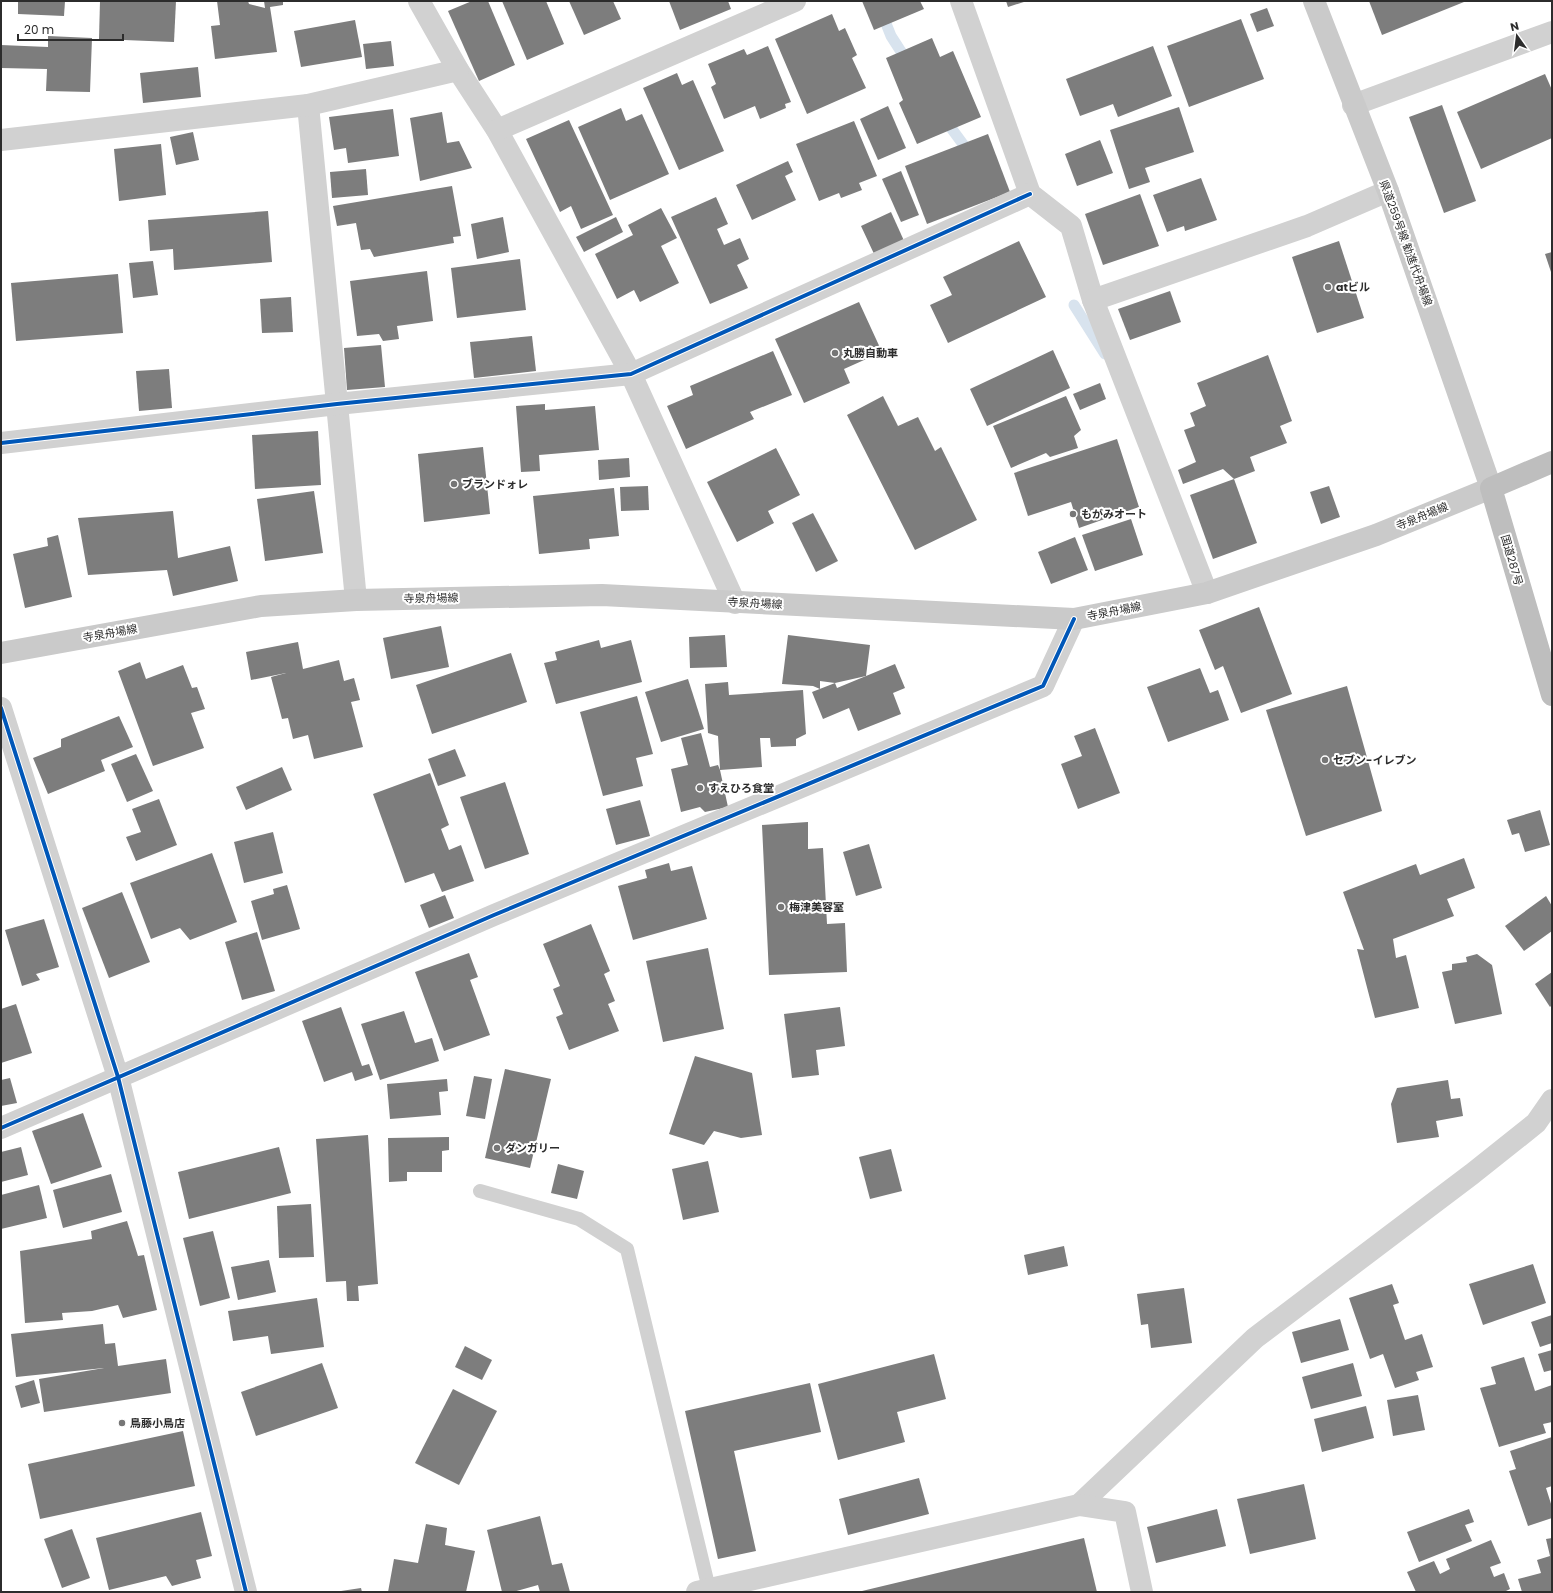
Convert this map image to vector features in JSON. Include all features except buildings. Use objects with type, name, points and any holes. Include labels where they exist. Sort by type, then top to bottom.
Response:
[{"type":"highway","points":[[1491,488],[1552,462]]},
{"type":"highway","name":"国道287号","points":[[1491,488],[1552,695]]},
{"type":"main road","name":"県道259号線 勧進代舟場線","points":[[1314,1],[1353,105],[1388,191],[1491,488]]},
{"type":"main road","name":"寺泉舟場線","points":[[1,653],[261,606],[356,600],[602,595],[735,603],[1074,619],[1206,593],[1376,535],[1491,488]]},
{"type":"street","points":[[420,1],[458,70],[497,130],[631,374],[735,603]]},
{"type":"street","points":[[497,130],[795,1]]},
{"type":"street","points":[[961,1],[1030,194],[1071,226],[1094,300],[1206,593]]},
{"type":"street","points":[[1353,105],[1552,32]]},
{"type":"street","points":[[1,140],[308,105],[458,70]]},
{"type":"street","points":[[308,105],[356,600]]},
{"type":"street","points":[[1094,300],[1308,226],[1388,191]]},
{"type":"street","points":[[1,443],[337,404],[631,374],[1030,194]]},
{"type":"street","points":[[1,1128],[502,912],[1043,686],[1074,619]]},
{"type":"street","points":[[1,708],[118,1077],[246,1592]]},
{"type":"street","points":[[1079,1505],[1255,1338],[1472,1174],[1536,1123],[1552,1100]]},
{"type":"street","points":[[703,1590],[1079,1505],[1125,1512],[1142,1592]]},
{"type":"lane","points":[[480,1191],[579,1219],[627,1249],[703,1590]]},
{"type":"waterway","points":[[877,1],[891,36],[909,64]]},
{"type":"waterway","points":[[943,117],[971,155]]},
{"type":"waterway","points":[[1074,305],[1105,354]]},
{"type":"cycle path","points":[[1,443],[337,404],[631,374],[1030,194]]},
{"type":"cycle path","points":[[1,1128],[494,915],[1043,686],[1074,619]]},
{"type":"cycle path","points":[[1,708],[118,1077],[246,1592]]},
{"type":"place","name":"atビル","points":[[1328,287]]},
{"type":"place","name":"丸勝自動車","points":[[835,353]]},
{"type":"place","name":"ブランドォレ","points":[[454,484]]},
{"type":"place","name":"もがみオート","points":[[1073,514]]},
{"type":"place","name":"セブン-イレブン","points":[[1325,760]]},
{"type":"place","name":"すえひろ食堂","points":[[700,788]]},
{"type":"place","name":"梅津美容室","points":[[781,907]]},
{"type":"place","name":"ダンガリー","points":[[497,1148]]},
{"type":"place","name":"鳥藤小鳥店","points":[[122,1423]]}]
